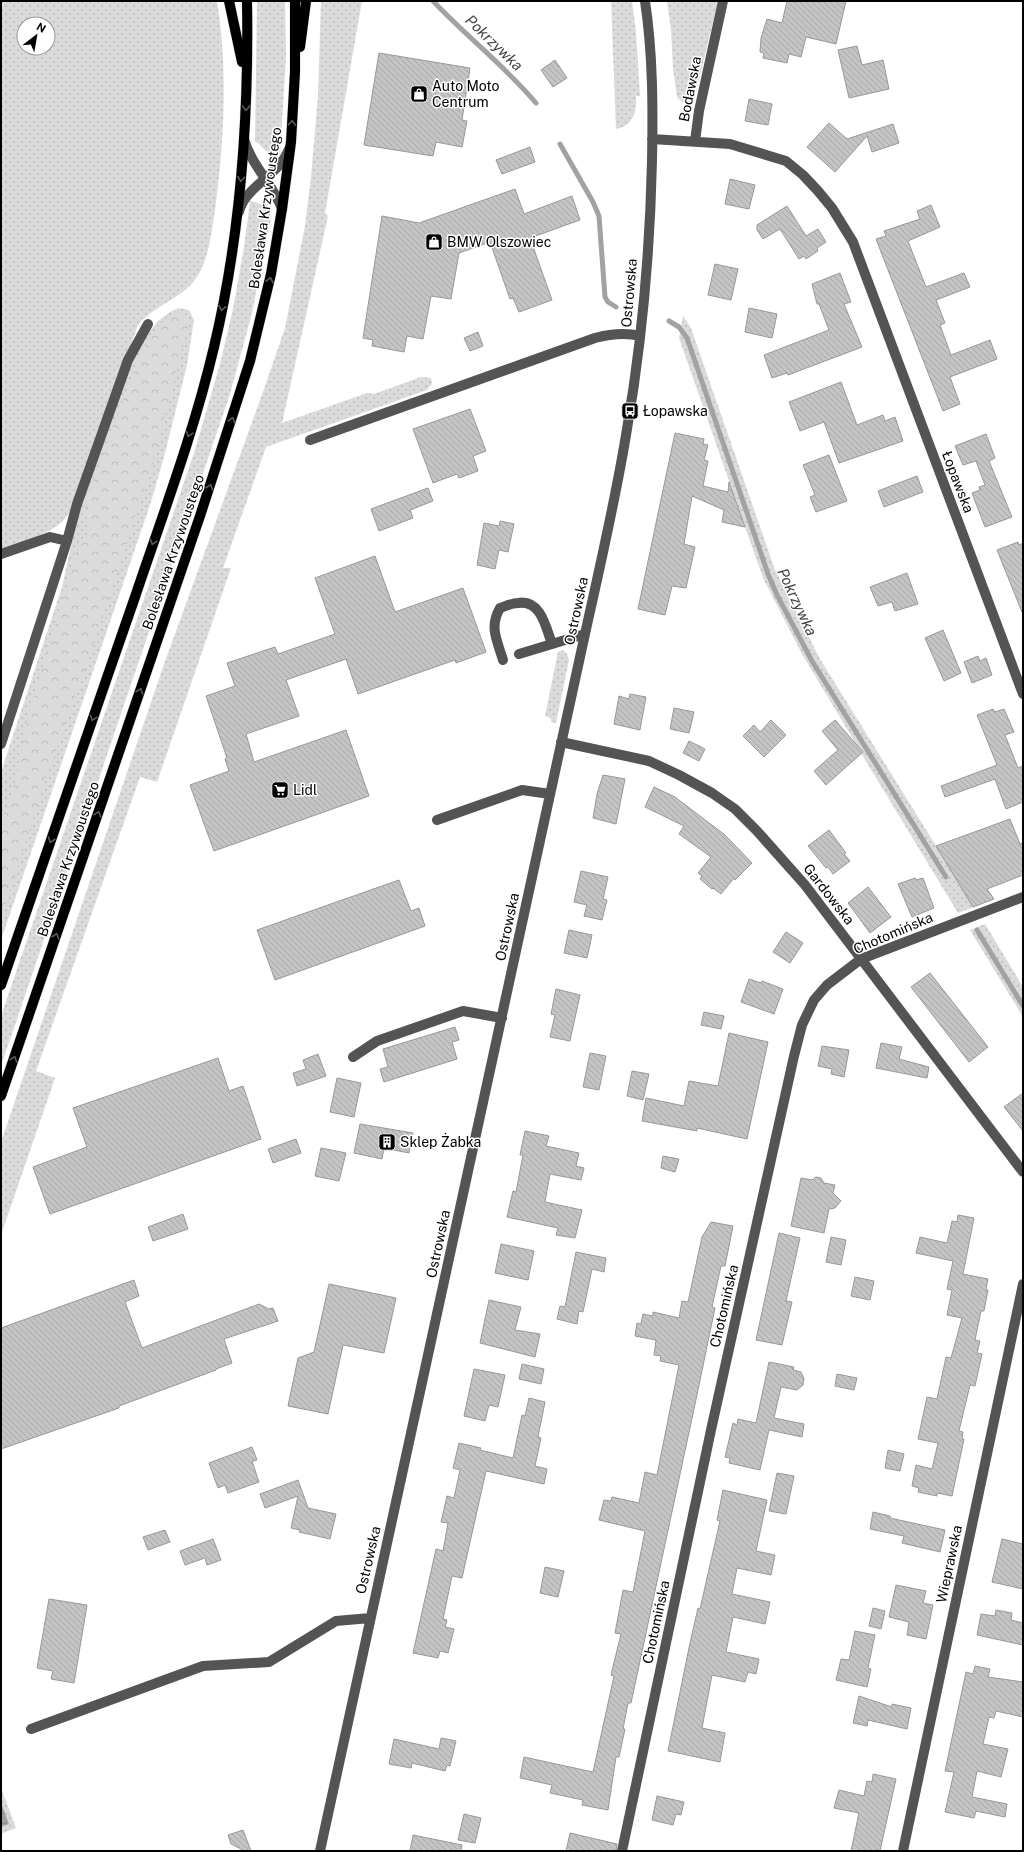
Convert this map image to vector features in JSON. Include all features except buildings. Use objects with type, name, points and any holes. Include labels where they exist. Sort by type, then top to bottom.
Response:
[{"type":"main road","points":[[229,1],[246,89]]},
{"type":"main road","name":"Bolesława Krzywoustego","points":[[1,985],[166,505],[191,428],[214,346],[228,279],[237,218],[244,139],[247,1]]},
{"type":"main road","name":"Bolesława Krzywoustego","points":[[1,1096],[235,412],[250,361],[265,305],[282,209],[291,142],[295,72],[295,1]]},
{"type":"main road","points":[[295,72],[306,1]]},
{"type":"street","name":"Ostrowska","points":[[320,1851],[619,474],[630,411],[640,336],[648,235],[652,139],[649,27],[645,1]]},
{"type":"street","name":"Bodawska","points":[[652,139],[695,141],[699,111],[723,1]]},
{"type":"street","points":[[244,139],[250,156],[282,209]]},
{"type":"street","name":"Łopawska","points":[[695,141],[730,144],[786,161],[818,190],[832,208],[853,242],[1023,694]]},
{"type":"street","points":[[237,218],[242,202],[284,159],[291,142]]},
{"type":"street","points":[[1,744],[67,541],[77,504],[128,360],[148,324]]},
{"type":"street","points":[[310,440],[595,338],[629,333],[640,336]]},
{"type":"street","points":[[1,554],[50,537],[67,541]]},
{"type":"street","points":[[503,660],[493,628],[495,617],[500,608],[519,602],[532,605],[540,612],[552,644]]},
{"type":"street","points":[[519,654],[585,634]]},
{"type":"street","name":"Gardowska","points":[[561,742],[649,761],[712,793],[735,809],[779,853],[805,885],[1023,1172]]},
{"type":"street","points":[[437,820],[522,790],[550,794]]},
{"type":"street","name":"Chotomińska","points":[[622,1851],[711,1430],[802,1025],[814,1000],[827,985],[861,959],[1023,897]]},
{"type":"street","points":[[353,1057],[377,1041],[462,1011],[502,1018]]},
{"type":"street","name":"Wieprawska","points":[[903,1851],[1023,1284]]},
{"type":"street","points":[[31,1729],[203,1666],[269,1662],[336,1620],[370,1618]]},
{"type":"green space","points":[[1,1],[217,1],[223,53],[224,106],[221,158],[215,210],[209,246],[203,264],[200,272],[190,286],[152,312],[138,325],[71,508],[67,516],[57,526],[34,538],[1,549]]},
{"type":"green space","points":[[257,1],[285,1],[286,57],[280,154],[268,153],[255,142]]},
{"type":"green space","points":[[321,1],[362,1],[325,213],[328,216],[282,423],[367,393],[374,394],[421,377],[431,378],[432,384],[427,390],[266,447],[223,568],[231,568],[157,782],[140,777],[36,1071],[55,1078],[1,1235],[1,1142],[163,667],[285,328],[305,226],[311,177],[318,96]]},
{"type":"green space","points":[[611,1],[632,1],[636,32],[640,96],[636,96],[636,107],[633,117],[626,125],[616,129]]},
{"type":"green space","points":[[667,1],[718,1],[693,104],[682,102],[677,97]]},
{"type":"green space","points":[[250,201],[267,208],[271,218],[252,313],[230,394],[1,1066],[1,1016],[194,453],[220,364],[233,309],[244,247]]},
{"type":"green space","points":[[179,308],[189,310],[194,320],[187,365],[164,457],[151,502],[1,940],[1,772],[62,587],[77,512],[125,378],[137,351],[146,336],[158,321],[170,312]]},
{"type":"green space","points":[[176,313],[180,314],[187,322],[188,327],[153,463],[86,668],[47,776],[1,919],[1,818],[8,806],[17,774],[28,715],[68,582],[74,555],[89,533],[90,524],[83,512],[86,501],[141,351],[160,324]]},
{"type":"green space","points":[[683,316],[691,328],[775,570],[820,659],[974,907],[958,913],[861,753],[863,751],[856,744],[802,654],[763,578],[679,338]]},
{"type":"green space","points":[[563,650],[567,654],[569,660],[556,723],[551,722],[551,718],[545,716],[558,652]]},
{"type":"green space","points":[[985,924],[1023,987],[1023,1017],[970,930]]},
{"type":"green space","points":[[1,1788],[16,1828],[1,1834],[1,1827],[9,1824],[1,1802]]},
{"type":"water","points":[[1,1802],[9,1824],[1,1827]]},
{"type":"waterway","name":"Pokrzywka","points":[[433,1],[511,76],[536,103]]},
{"type":"waterway","name":"Pokrzywka","points":[[560,144],[593,202],[599,216],[605,297],[608,302],[616,307]]},
{"type":"waterway","name":"Pokrzywka","points":[[669,321],[679,327],[687,338],[768,574],[777,595],[812,661],[946,877]]},
{"type":"waterway","name":"Pokrzywka","points":[[977,930],[1023,1006]]},
{"type":"place","name":"Auto Moto Centrum","points":[[419,94]]},
{"type":"place","name":"BMW Olszowiec","points":[[434,242]]},
{"type":"place","name":"Łopawska","points":[[630,411]]},
{"type":"place","name":"Lidl","points":[[280,790]]},
{"type":"place","name":"Sklep Żabka","points":[[387,1142]]}]
